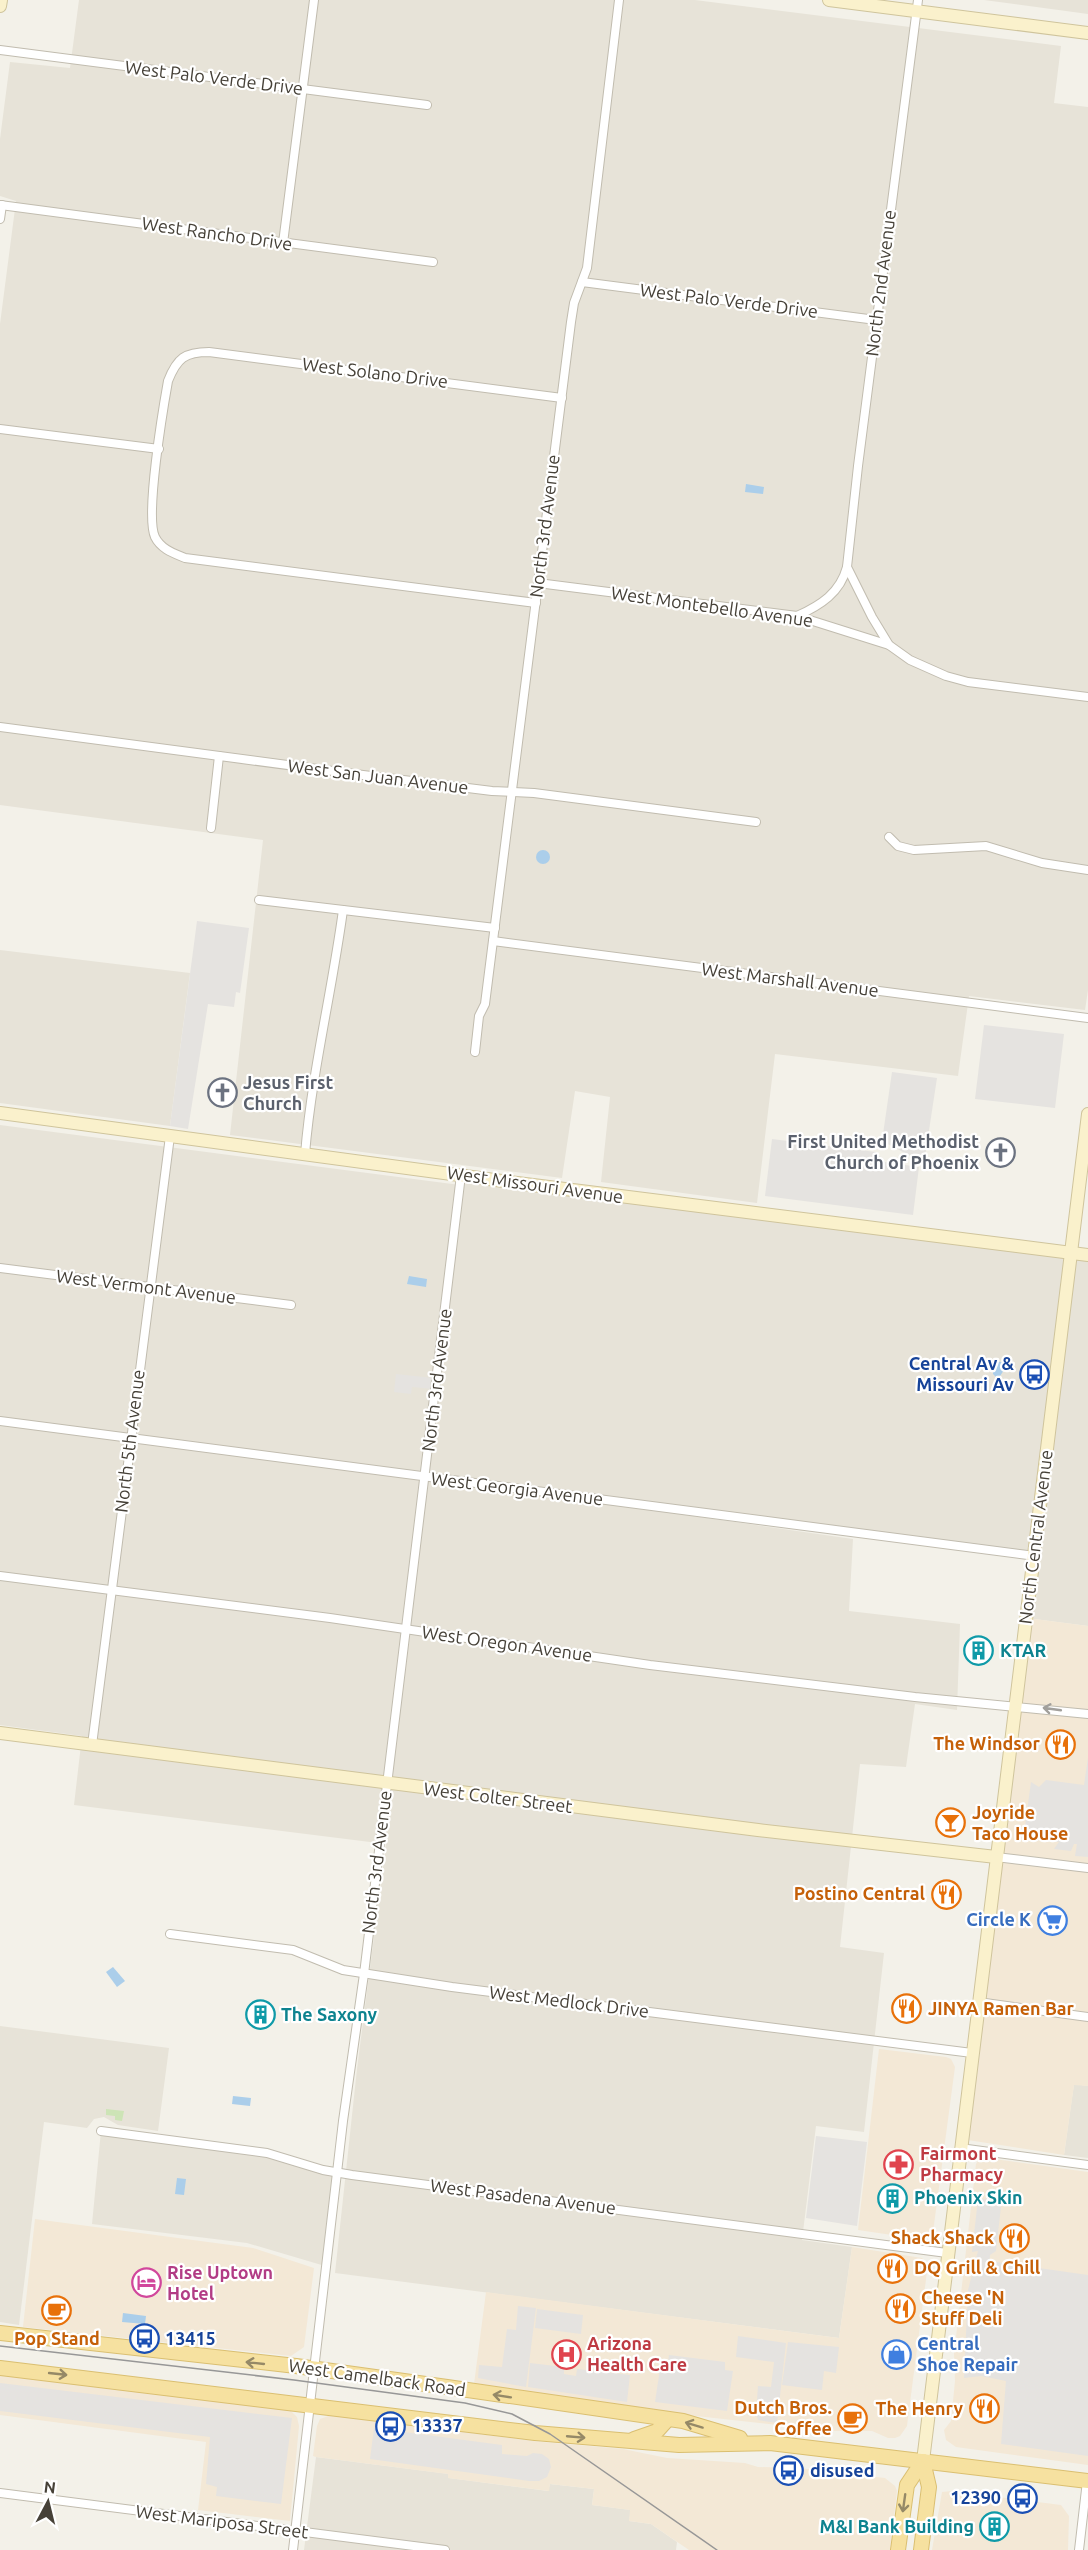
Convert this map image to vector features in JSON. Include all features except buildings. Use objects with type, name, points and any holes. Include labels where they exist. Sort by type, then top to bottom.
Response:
[{"type":"main road","points":[[0,6],[1,0]]},
{"type":"main road","points":[[829,0],[917,5],[1088,33]]},
{"type":"main road","name":"West Missouri Avenue","points":[[0,1113],[461,1175],[1088,1255]]},
{"type":"main road","name":"North Central Avenue","points":[[921,2550],[929,2487],[923,2461],[947,2253],[1088,1114]]},
{"type":"main road","name":"West Colter Street","points":[[0,1733],[387,1784],[996,1857]]},
{"type":"main road","name":"West Camelback Road","points":[[0,2333],[314,2369],[683,2421],[750,2442]]},
{"type":"main road","name":"West Camelback Road","points":[[0,2368],[535,2433],[679,2445],[750,2442],[1088,2481]]},
{"type":"main road","points":[[626,2441],[657,2431],[667,2420]]},
{"type":"main road","name":"North Central Avenue","points":[[898,2550],[907,2485],[923,2461]]},
{"type":"street","points":[[283,243],[314,0]]},
{"type":"street","name":"North 3rd Avenue","points":[[475,1052],[479,1016],[485,1004],[574,303],[587,268],[619,0]]},
{"type":"street","name":"North 2nd Avenue","points":[[797,616],[816,608],[833,594],[844,579],[847,567],[917,5]]},
{"type":"street","name":"West Palo Verde Drive","points":[[0,50],[427,105]]},
{"type":"street","points":[[0,219],[1,205]]},
{"type":"street","name":"West Rancho Drive","points":[[1,205],[433,262]]},
{"type":"street","name":"West Palo Verde Drive","points":[[582,282],[876,320]]},
{"type":"street","name":"West Solano Drive","points":[[159,449],[168,381],[173,369],[189,353],[210,352],[562,398]]},
{"type":"street","points":[[0,429],[159,449],[151,523],[154,536],[161,545],[185,558],[536,603]]},
{"type":"street","points":[[847,567],[872,617],[890,645]]},
{"type":"street","name":"West Montebello Avenue","points":[[538,583],[797,616],[890,645],[910,660],[946,676],[968,682],[1088,697]]},
{"type":"street","name":"West San Juan Avenue","points":[[0,728],[756,822]]},
{"type":"street","points":[[211,828],[219,756]]},
{"type":"street","points":[[889,837],[898,846],[914,850],[986,846],[1042,863],[1088,870]]},
{"type":"street","points":[[259,900],[495,928]]},
{"type":"street","points":[[305,1154],[322,1027],[334,972],[343,910]]},
{"type":"street","name":"West Marshall Avenue","points":[[493,941],[1088,1018]]},
{"type":"street","name":"North 5th Avenue","points":[[92,1745],[170,1136]]},
{"type":"street","name":"North 3rd Avenue","points":[[293,2550],[337,2172],[364,1974],[461,1175]]},
{"type":"street","name":"West Vermont Avenue","points":[[0,1268],[291,1305]]},
{"type":"street","name":"West Georgia Avenue","points":[[0,1421],[1035,1556]]},
{"type":"street","name":"West Oregon Avenue","points":[[0,1576],[406,1629],[650,1665],[915,1697],[1088,1714]]},
{"type":"street","points":[[996,1857],[1088,1868]]},
{"type":"street","name":"West Medlock Drive","points":[[170,1934],[293,1950],[343,1970],[364,1974],[972,2052]]},
{"type":"street","points":[[978,2002],[1088,2017]]},
{"type":"street","name":"West Pasadena Avenue","points":[[101,2131],[267,2153],[337,2172],[947,2253]]},
{"type":"street","points":[[960,2148],[1088,2165]]},
{"type":"street","points":[[1079,2550],[1088,2481]]},
{"type":"street","name":"West Mariposa Street","points":[[0,2493],[445,2550]]},
{"type":"shaded area","points":[[79,0],[695,0],[1061,46],[1054,103],[1088,107],[1088,990],[1085,1010],[969,996],[958,1076],[775,1054],[757,1203],[601,1182],[610,1097],[575,1091],[562,1178],[230,1135],[263,840],[0,805],[0,324],[16,201],[0,196],[0,139],[10,62],[70,68]]},
{"type":"shaded area","points":[[984,0],[1088,0],[1088,14]]},
{"type":"shaded area","points":[[197,921],[249,928],[240,993],[236,992],[234,1007],[208,1004],[188,1129],[170,1126]]},
{"type":"shaded area","points":[[0,950],[190,973],[170,1126],[0,1103]]},
{"type":"shaded area","points":[[984,1025],[1064,1034],[1055,1108],[975,1099]]},
{"type":"shaded area","points":[[892,1072],[937,1078],[924,1163],[882,1141]]},
{"type":"shaded area","points":[[0,1125],[460,1185],[461,1175],[1088,1255],[1088,1626],[1027,1618],[1034,1557],[485,1486],[853,1539],[849,1611],[960,1624],[957,1710],[915,1704],[906,1767],[860,1764],[840,1947],[884,1953],[864,2132],[816,2126],[802,2240],[852,2247],[839,2338],[335,2273],[357,2069],[386,1844],[74,1805],[82,1736],[0,1725]]},
{"type":"shaded area","points":[[772,1139],[876,1152],[885,1162],[919,1167],[913,1215],[765,1196]]},
{"type":"shaded area","points":[[396,1374],[433,1378],[432,1389],[412,1387],[411,1394],[394,1392]]},
{"type":"shaded area","points":[[1027,1618],[1088,1626],[1088,2086],[1074,2085],[1064,2155],[961,2139]]},
{"type":"shaded area","points":[[1088,1758],[1088,1857],[1075,1856],[1077,1844],[1074,1844],[1071,1851],[1054,1849],[1059,1842],[1038,1840],[1028,1834],[1025,1826],[1031,1782],[1039,1787],[1046,1780],[1084,1785]]},
{"type":"shaded area","points":[[0,2026],[169,2048],[158,2131],[118,2125],[104,2117],[94,2119],[87,2128],[44,2122],[19,2325],[0,2322]]},
{"type":"shaded area","points":[[879,2049],[946,2057],[951,2059],[955,2067],[933,2232],[926,2240],[858,2230]]},
{"type":"shaded area","points":[[1074,2084],[1088,2086],[1088,2158],[1064,2155]]},
{"type":"shaded area","points":[[101,2131],[267,2153],[337,2172],[325,2266],[247,2243],[92,2224]]},
{"type":"shaded area","points":[[816,2136],[867,2142],[857,2226],[806,2218]]},
{"type":"shaded area","points":[[987,2158],[1088,2172],[1088,2465],[956,2447],[946,2440],[944,2430],[951,2421],[955,2381],[954,2354],[976,2164]]},
{"type":"shaded area","points":[[1002,2198],[996,2251],[990,2255],[989,2269],[995,2269],[996,2262],[1088,2275],[1088,2456],[1001,2444],[1006,2381],[981,2376],[964,2378],[968,2290],[978,2251],[972,2252],[978,2199]]},
{"type":"shaded area","points":[[35,2219],[253,2248],[314,2268],[304,2347],[291,2356],[23,2327]]},
{"type":"shaded area","points":[[852,2247],[922,2258],[928,2264],[907,2426],[900,2436],[895,2438],[888,2438],[872,2431],[831,2431],[633,2409],[474,2384],[486,2292],[839,2338]]},
{"type":"shaded area","points":[[518,2306],[536,2308],[526,2387],[478,2378],[479,2365],[502,2367],[507,2329],[516,2330]]},
{"type":"shaded area","points":[[537,2309],[583,2315],[581,2334],[535,2328]]},
{"type":"shaded area","points":[[738,2336],[786,2343],[777,2423],[758,2420],[756,2413],[758,2386],[771,2387],[774,2362],[736,2357]]},
{"type":"shaded area","points":[[788,2342],[839,2347],[836,2373],[824,2371],[822,2390],[782,2385]]},
{"type":"shaded area","points":[[669,2355],[725,2362],[725,2370],[733,2371],[727,2411],[655,2402],[661,2362],[668,2362]]},
{"type":"shaded area","points":[[530,2363],[564,2367],[564,2374],[576,2376],[577,2369],[630,2375],[627,2402],[528,2387]]},
{"type":"shaded area","points":[[0,2375],[288,2408],[297,2417],[299,2426],[290,2521],[198,2510],[206,2442],[0,2415]]},
{"type":"shaded area","points":[[0,2383],[292,2418],[281,2504],[216,2496],[217,2487],[206,2484],[210,2437],[0,2411]]},
{"type":"shaded area","points":[[331,2415],[542,2442],[623,2449],[667,2458],[745,2463],[758,2467],[799,2468],[885,2478],[895,2486],[897,2491],[890,2550],[689,2550],[651,2524],[629,2521],[630,2510],[592,2505],[594,2489],[550,2484],[549,2491],[448,2478],[448,2474],[313,2456],[320,2419]]},
{"type":"shaded area","points":[[374,2428],[502,2445],[502,2454],[527,2456],[533,2453],[542,2454],[549,2459],[551,2467],[547,2477],[539,2481],[529,2481],[370,2459]]},
{"type":"shaded area","points":[[316,2457],[449,2474],[449,2478],[548,2491],[550,2484],[594,2489],[592,2505],[631,2510],[629,2521],[651,2524],[677,2542],[676,2550],[304,2550]]},
{"type":"shaded area","points":[[952,2491],[1061,2505],[1069,2516],[1068,2550],[932,2550],[942,2492]]},
{"type":"green space","points":[[106,2109],[124,2111],[122,2121],[115,2120],[115,2116],[106,2115]]},
{"type":"water","points":[[746,484],[764,487],[763,494],[745,492]]},
{"type":"water","points":[[543,850],[548,852],[550,857],[548,862],[543,864],[538,862],[536,857],[538,852]]},
{"type":"water","points":[[409,1276],[427,1279],[426,1287],[407,1284]]},
{"type":"water","points":[[998,1362],[1006,1362],[1012,1366],[1011,1368],[1006,1367],[1000,1376],[996,1377],[993,1374],[993,1367]]},
{"type":"water","points":[[113,1967],[125,1981],[117,1987],[106,1972]]},
{"type":"water","points":[[233,2096],[251,2098],[250,2106],[232,2104]]},
{"type":"water","points":[[177,2178],[186,2179],[184,2195],[175,2194]]},
{"type":"water","points":[[123,2313],[146,2316],[145,2324],[122,2322]]},
{"type":"tram line","points":[[0,2346],[294,2380],[465,2403],[512,2414],[550,2434],[717,2550]]},
{"type":"place","name":"Jesus First Church","points":[[222,1093]]},
{"type":"place","name":"First United Methodist Church of Phoenix","points":[[1000,1152]]},
{"type":"place","name":"Central Av & Missouri Av","points":[[1035,1374]]},
{"type":"place","name":"KTAR","points":[[979,1651]]},
{"type":"place","name":"The Windsor","points":[[1061,1744]]},
{"type":"place","name":"Joyride Taco House","points":[[951,1823]]},
{"type":"place","name":"Postino Central","points":[[946,1894]]},
{"type":"place","name":"Circle K","points":[[1052,1920]]},
{"type":"place","name":"JINYA Ramen Bar","points":[[907,2009]]},
{"type":"place","name":"The Saxony","points":[[260,2015]]},
{"type":"place","name":"Fairmont Pharmacy","points":[[899,2164]]},
{"type":"place","name":"Phoenix Skin","points":[[893,2198]]},
{"type":"place","name":"Shack Shack","points":[[1015,2238]]},
{"type":"place","name":"DQ Grill & Chill","points":[[893,2268]]},
{"type":"place","name":"Rise Uptown Hotel","points":[[146,2283]]},
{"type":"place","name":"Cheese 'N Stuff Deli","points":[[900,2308]]},
{"type":"place","name":"Pop Stand","points":[[57,2310]]},
{"type":"place","name":"13415","points":[[144,2339]]},
{"type":"place","name":"Arizona Health Care","points":[[566,2354]]},
{"type":"place","name":"Central Shoe Repair","points":[[896,2354]]},
{"type":"place","name":"The Henry","points":[[984,2409]]},
{"type":"place","name":"Dutch Bros. Coffee","points":[[853,2418]]},
{"type":"place","name":"13337","points":[[391,2426]]},
{"type":"place","name":"disused","points":[[789,2471]]},
{"type":"place","name":"12390","points":[[1022,2498]]},
{"type":"place","name":"M&I Bank Building","points":[[995,2527]]}]
